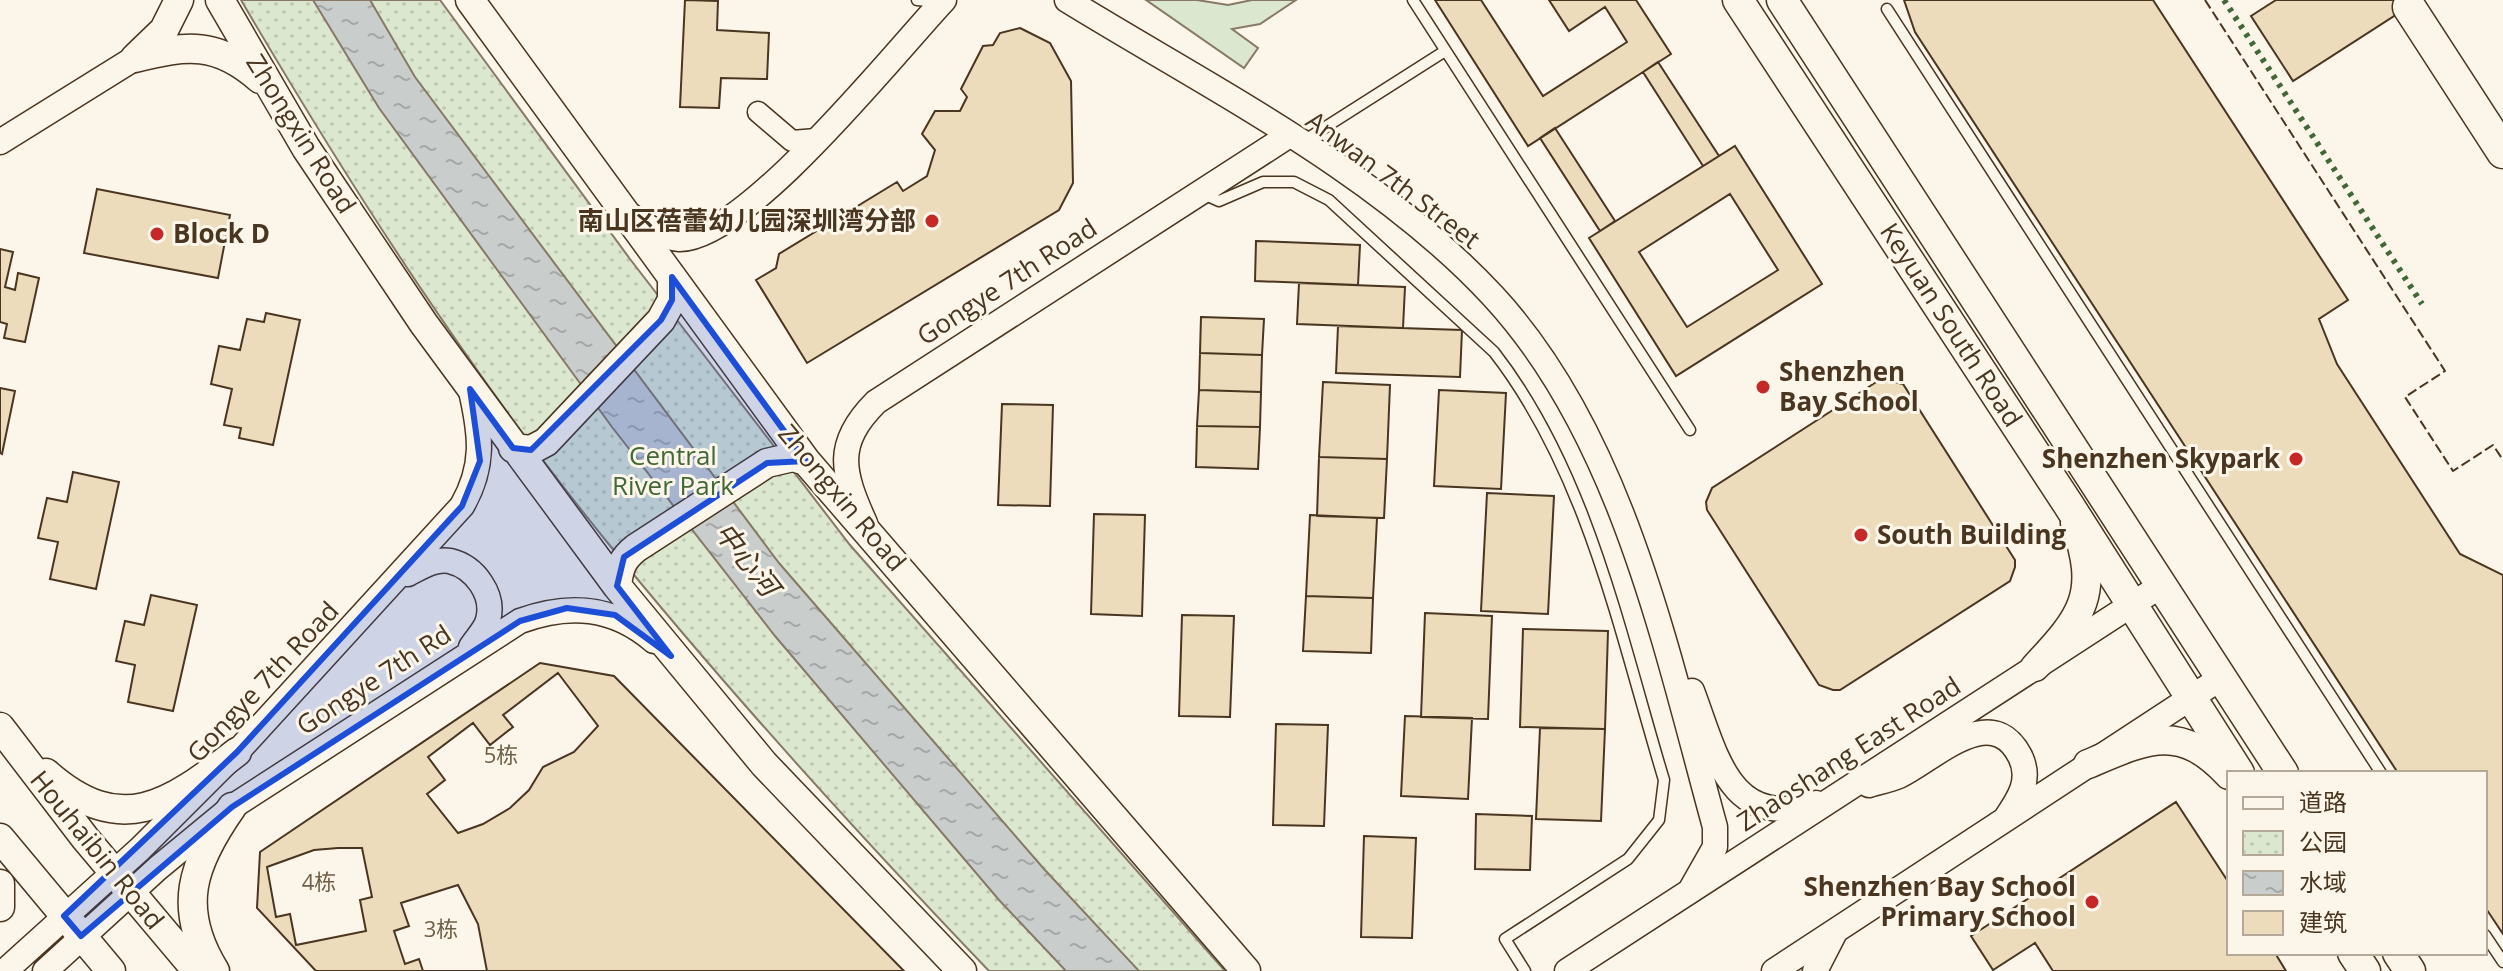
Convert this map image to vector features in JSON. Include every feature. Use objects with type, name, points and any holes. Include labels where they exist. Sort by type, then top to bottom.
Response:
[{"type":"highway","points":[[2409,7],[2503,152]]},
{"type":"main road","points":[[135,58],[164,30],[179,0]]},
{"type":"main road","name":"Zhongxin Road","points":[[220,0],[306,148],[470,389],[617,586],[671,656],[790,793],[962,971]]},
{"type":"main road","name":"Zhongxin Road","points":[[470,0],[806,461],[867,528],[1246,971]]},
{"type":"main road","name":"Keyuan South Road","points":[[1738,0],[2068,504],[2238,771]]},
{"type":"main road","name":"Keyuan South Road","points":[[1782,0],[2282,771]]},
{"type":"main road","points":[[135,58],[171,49],[213,50],[233,58],[271,89]]},
{"type":"main road","points":[[513,448],[531,450],[546,442],[661,320],[672,300],[672,277]]},
{"type":"main road","points":[[617,586],[618,569],[636,548],[767,463],[793,457],[806,461]]},
{"type":"main road","points":[[2035,667],[2070,629],[2087,597],[2087,564],[2068,504]]},
{"type":"main road","points":[[7,736],[57,783],[85,801],[113,810],[142,810],[172,799],[237,752]]},
{"type":"main road","name":"Houhaibin Road","points":[[7,736],[197,971]]},
{"type":"main road","points":[[2088,764],[2139,743],[2164,738],[2198,749],[2227,773]]},
{"type":"main road","points":[[215,971],[197,932],[193,887],[198,862],[232,807]]},
{"type":"main road","points":[[0,838],[111,971]]},
{"type":"main road","points":[[0,884],[0,907]]},
{"type":"street","name":"Anwan 7th Street","points":[[1067,0],[1294,139],[1438,243],[1516,323],[1564,395],[1596,457],[1658,617]]},
{"type":"street","points":[[624,212],[678,239],[706,234],[732,219],[766,190],[816,139],[934,1]]},
{"type":"street","points":[[0,142],[135,58]]},
{"type":"street","points":[[758,112],[792,141],[816,139]]},
{"type":"street","name":"Gongye 7th Road","points":[[867,528],[845,465],[852,430],[869,409],[894,387],[1199,193],[1294,139]]},
{"type":"street","name":"Gongye 7th Road","points":[[5,971],[73,926],[122,882],[462,506],[474,486],[480,461],[481,433],[470,389]]},
{"type":"street","points":[[397,581],[426,563],[448,561],[467,568],[482,585],[489,603],[488,622],[467,652]]},
{"type":"street","name":"Zhaoshang East Road","points":[[1567,971],[2162,585]]},
{"type":"street","name":"Gongye 7th Rd","points":[[122,882],[467,652],[520,621],[567,608],[615,615],[638,628],[671,656]]},
{"type":"street","points":[[1658,617],[1688,679],[1717,757],[1740,796],[1765,808],[1788,809],[1899,775],[1966,735],[1989,733],[2010,743],[2023,765],[2023,790],[2006,818]]},
{"type":"street","points":[[1658,617],[1715,827],[1715,847],[1690,891]]},
{"type":"street","points":[[1774,971],[2221,678]]},
{"type":"street","name":"Gongye 7th Road","points":[[45,971],[73,926]]},
{"type":"street","points":[[1815,971],[1835,932]]},
{"type":"lane","points":[[1413,0],[1690,430]]},
{"type":"lane","points":[[1887,9],[2380,771]]},
{"type":"lane","points":[[1294,139],[1445,51]]},
{"type":"lane","points":[[1199,193],[1219,201],[1263,182],[1294,182],[1329,200],[1494,352],[1515,378],[1562,461],[1664,780],[1659,820],[1628,859],[1505,939],[1525,971]]},
{"type":"lane","points":[[2487,938],[2503,962]]},
{"type":"highlighted area","points":[[672,277],[806,461],[767,463],[624,557],[617,586],[671,656],[615,615],[567,608],[520,621],[232,807],[81,936],[64,916],[237,752],[462,506],[480,461],[470,389],[513,448],[531,450],[661,320],[672,300]]},
{"type":"green space","name":"Central River Park","points":[[241,0],[440,0],[630,259],[850,545],[1225,971],[989,971],[746,707],[556,478],[460,346],[369,210]]},
{"type":"green space","points":[[1146,0],[1197,0],[1228,5],[1252,0],[1296,0],[1260,24],[1232,29],[1258,48],[1244,68]]},
{"type":"water","name":"中心河","points":[[313,0],[370,0],[415,77],[779,563],[1044,869],[1139,971],[1066,971],[999,900],[775,636],[612,427],[379,108]]},
{"type":"building","points":[[685,0],[718,1],[717,30],[769,33],[767,79],[721,78],[719,108],[680,107]]},
{"type":"building","points":[[1435,0],[1481,0],[1543,96],[1627,42],[1605,7],[1569,31],[1549,0],[1636,0],[1671,54],[1528,146]]},
{"type":"building","name":"Shenzhen Skypark","points":[[1904,0],[2153,0],[2348,300],[2319,319],[2337,364],[2460,554],[2503,575],[2503,934],[2487,910],[2487,771],[2397,771],[1915,32]]},
{"type":"building","points":[[2276,0],[2419,0],[2293,81],[2251,16]]},
{"type":"building","points":[[1020,28],[1050,43],[1071,81],[1073,183],[1059,210],[807,363],[756,280],[776,268],[779,254],[897,182],[903,191],[927,176],[935,150],[922,134],[935,111],[960,111],[967,97],[961,89],[983,46],[993,45],[1000,33]]},
{"type":"building","points":[[1658,62],[1719,156],[1703,166],[1643,72]]},
{"type":"building","points":[[1555,128],[1615,221],[1600,231],[1540,138]]},
{"type":"building","points":[[1735,146],[1822,284],[1676,376],[1589,238]],"holes":[[[1730,194],[1778,270],[1687,327],[1639,252]]]},
{"type":"building","name":"Block D","points":[[97,189],[230,215],[218,278],[84,253]]},
{"type":"building","points":[[1256,241],[1360,245],[1358,285],[1255,281]]},
{"type":"building","points":[[0,249],[13,252],[5,287],[15,290],[18,273],[39,278],[25,342],[4,338],[7,324],[0,322]]},
{"type":"building","points":[[1299,283],[1405,287],[1403,328],[1297,324]]},
{"type":"building","points":[[266,313],[300,320],[273,445],[239,438],[241,428],[224,425],[232,389],[211,384],[219,346],[240,350],[247,319],[264,322]]},
{"type":"building","points":[[1201,317],[1264,319],[1262,355],[1200,353]]},
{"type":"building","points":[[1338,326],[1462,330],[1460,377],[1336,373]]},
{"type":"building","points":[[1200,353],[1262,355],[1261,392],[1199,390]]},
{"type":"building","name":"South Building","points":[[1881,379],[1903,384],[2015,560],[2015,567],[2010,581],[1840,690],[1833,690],[1819,685],[1707,510],[1706,502],[1712,488]]},
{"type":"building","points":[[1323,382],[1390,385],[1387,459],[1319,457]]},
{"type":"building","points":[[0,388],[15,391],[2,454],[0,453]]},
{"type":"building","points":[[1199,390],[1261,392],[1260,427],[1197,426]]},
{"type":"building","points":[[1439,390],[1506,393],[1501,489],[1434,486]]},
{"type":"building","points":[[1002,404],[1053,405],[1050,506],[998,505]]},
{"type":"building","points":[[1197,426],[1260,427],[1258,469],[1196,467]]},
{"type":"building","points":[[1319,457],[1387,459],[1384,518],[1317,516]]},
{"type":"building","points":[[73,472],[119,482],[96,589],[50,579],[58,542],[38,538],[47,498],[67,502]]},
{"type":"building","points":[[1487,493],[1554,496],[1548,614],[1481,611]]},
{"type":"building","points":[[1094,514],[1145,515],[1142,616],[1091,614]]},
{"type":"building","points":[[1310,515],[1377,518],[1373,598],[1306,596]]},
{"type":"building","points":[[151,595],[197,605],[173,711],[128,702],[135,665],[116,661],[125,621],[144,625]]},
{"type":"building","points":[[1306,596],[1373,598],[1371,653],[1303,651]]},
{"type":"building","points":[[1425,613],[1492,616],[1488,719],[1421,717]]},
{"type":"building","points":[[1182,615],[1234,616],[1230,717],[1179,716]]},
{"type":"building","points":[[1523,629],[1608,631],[1605,729],[1520,727]]},
{"type":"building","points":[[540,663],[614,676],[904,971],[316,971],[257,908],[260,852]]},
{"type":"building","points":[[558,673],[598,726],[574,752],[543,767],[529,790],[510,808],[483,824],[458,833],[427,794],[445,780],[428,757],[473,723],[490,745],[513,727],[503,715]]},
{"type":"building","points":[[1405,716],[1472,718],[1468,799],[1401,796]]},
{"type":"building","points":[[1276,724],[1328,725],[1324,826],[1273,825]]},
{"type":"building","points":[[1540,728],[1605,729],[1601,821],[1536,819]]},
{"type":"building","name":"Shenzhen Bay School Primary School","points":[[2176,802],[2227,880],[2227,955],[2276,955],[2286,971],[2053,971],[2035,943],[1993,970],[1971,936]]},
{"type":"building","points":[[1476,814],[1532,816],[1530,870],[1475,869]]},
{"type":"building","points":[[1364,836],[1416,838],[1412,938],[1361,937]]},
{"type":"building","points":[[362,848],[372,897],[360,900],[366,931],[296,945],[290,914],[276,917],[267,867],[314,850]]},
{"type":"building","points":[[458,885],[478,924],[487,971],[423,971],[419,959],[405,964],[394,931],[409,926],[401,903]]},
{"type":"hedge","points":[[2224,0],[2422,304]]},
{"type":"fence","points":[[2205,0],[2445,371],[2405,397],[2453,471],[2493,445],[2503,460]]},
{"type":"place","name":"南山区蓓蕾幼儿园深圳湾分部","points":[[932,221]]},
{"type":"place","name":"Block D","points":[[157,234]]},
{"type":"place","name":"Shenzhen Bay School","points":[[1763,387]]},
{"type":"place","name":"Shenzhen Skypark","points":[[2296,459]]},
{"type":"place","name":"South Building","points":[[1861,535]]},
{"type":"place","name":"Shenzhen Bay School Primary School","points":[[2092,902]]}]
